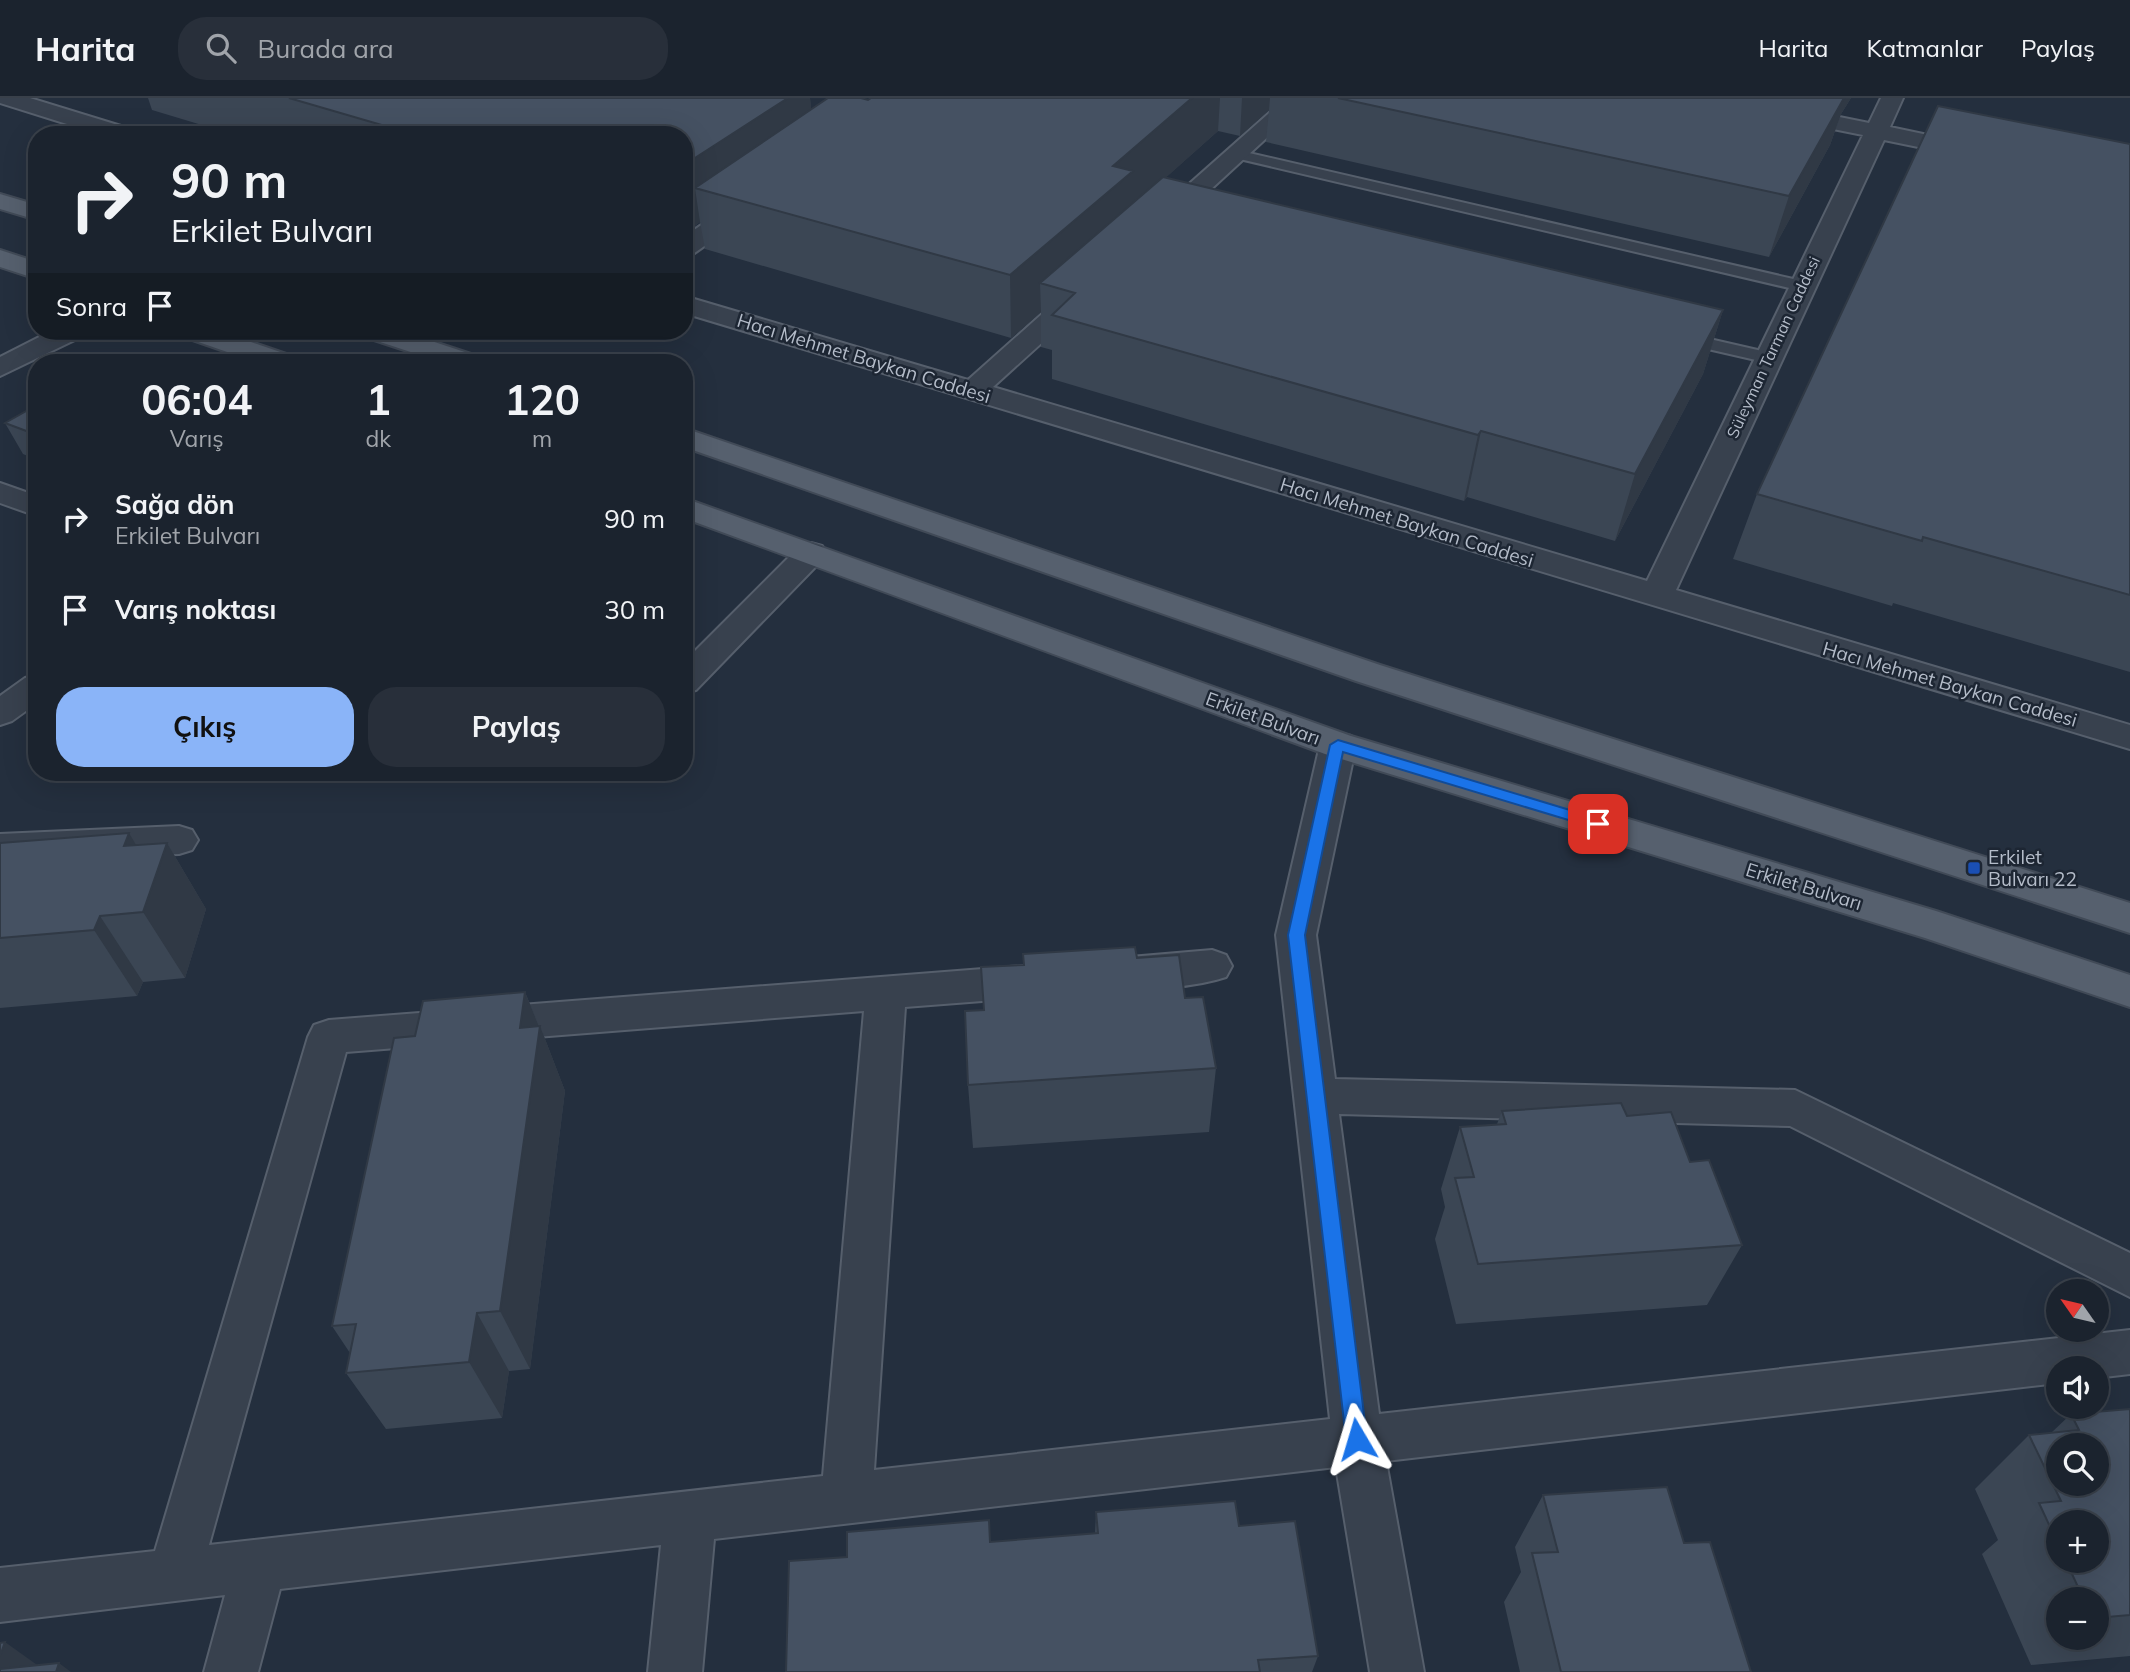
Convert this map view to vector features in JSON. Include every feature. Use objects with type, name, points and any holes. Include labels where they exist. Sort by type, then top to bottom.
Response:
[{"type":"main road","points":[[0,201],[28,211]]},
{"type":"main road","points":[[0,258],[28,268]]},
{"type":"main road","points":[[220,340],[259,354]]},
{"type":"main road","points":[[402,340],[443,354]]},
{"type":"main road","points":[[693,440],[1381,677],[2130,918]]},
{"type":"main road","name":"Erkilet Bulvarı","points":[[693,510],[1338,745],[1936,926],[2130,991]]},
{"type":"street","points":[[7,98],[97,126]]},
{"type":"street","points":[[1147,234],[1299,98]]},
{"type":"street","points":[[1713,98],[1995,156]]},
{"type":"street","name":"Süleyman Tarman Caddesi","points":[[1656,597],[1874,131],[1892,98]]},
{"type":"street","points":[[693,243],[763,193]]},
{"type":"street","points":[[972,391],[1096,280]]},
{"type":"street","name":"Hacı Mehmet Baykan Caddesi","points":[[693,307],[2130,737]]},
{"type":"street","points":[[0,368],[54,340]]},
{"type":"street","points":[[0,492],[28,503]]},
{"type":"street","points":[[693,673],[811,553]]},
{"type":"street","points":[[0,713],[28,693]]},
{"type":"street","points":[[1338,745],[1296,935],[1357,1439],[1397,1672]]},
{"type":"street","points":[[0,848],[179,841]]},
{"type":"street","points":[[174,1575],[329,1037],[1212,966]]},
{"type":"street","points":[[847,1498],[886,992]]},
{"type":"street","points":[[1316,1096],[1795,1108],[2130,1276]]},
{"type":"street","points":[[0,1595],[2130,1352]]},
{"type":"street","points":[[675,1672],[690,1517]]},
{"type":"street","points":[[231,1672],[260,1566]]},
{"type":"lane","points":[[1236,154],[1802,286]]},
{"type":"lane","points":[[1168,216],[1195,222]]},
{"type":"lane","points":[[1662,332],[1769,358]]},
{"type":"building","points":[[289,98],[788,98],[693,159],[693,126],[385,126]]},
{"type":"building","points":[[828,98],[1192,98],[1113,166],[1133,171],[1010,275],[695,188]]},
{"type":"building","points":[[1338,98],[1844,98],[1789,196]]},
{"type":"building","points":[[1938,106],[2130,144],[2130,595],[1923,537],[1922,541],[1757,494]]},
{"type":"building","points":[[1163,177],[1723,310],[1635,474],[1481,431],[1478,435],[1052,315],[1075,293],[1040,283]]},
{"type":"building","points":[[28,410],[28,432],[5,423]]},
{"type":"building","points":[[129,833],[124,846],[167,843],[143,912],[100,916],[94,930],[0,938],[0,843]]},
{"type":"building","points":[[1135,947],[1137,958],[1179,955],[1185,998],[1203,997],[1216,1068],[968,1085],[965,1011],[984,1010],[981,967],[1024,965],[1023,954]]},
{"type":"building","points":[[525,992],[520,1028],[540,1026],[500,1311],[477,1313],[469,1362],[346,1373],[356,1324],[332,1326],[394,1038],[415,1036],[423,1001]]},
{"type":"building","points":[[1621,1103],[1627,1116],[1671,1112],[1690,1162],[1709,1160],[1742,1245],[1478,1264],[1455,1178],[1474,1177],[1460,1127],[1506,1124],[1502,1111]]},
{"type":"building","points":[[2130,1409],[2130,1615],[2109,1617],[2109,1587],[2078,1587],[2072,1573],[2109,1573],[2109,1510],[2046,1510],[2046,1518],[2039,1503],[2061,1501],[2059,1496],[2109,1496],[2109,1433],[2049,1433],[2079,1430],[2074,1419],[2109,1419],[2109,1411]]},
{"type":"building","points":[[2046,1433],[2046,1470],[2029,1435]]},
{"type":"building","points":[[1667,1487],[1684,1543],[1710,1542],[1751,1672],[1561,1672],[1532,1553],[1558,1552],[1543,1495]]},
{"type":"building","points":[[1235,1501],[1239,1526],[1295,1521],[1318,1656],[1258,1660],[1260,1672],[786,1672],[789,1561],[847,1557],[847,1532],[989,1520],[990,1542],[1098,1533],[1096,1512]]},
{"type":"building","points":[[5,1642],[0,1656],[0,1643]]},
{"type":"building","points":[[59,1663],[56,1672],[0,1672],[0,1669]]},
{"type":"place","name":"Erkilet Bulvarı 22","points":[[1974,868]]},
{"type":"route","points":[[1357,1439],[1296,935],[1338,745],[1598,824]]}]
